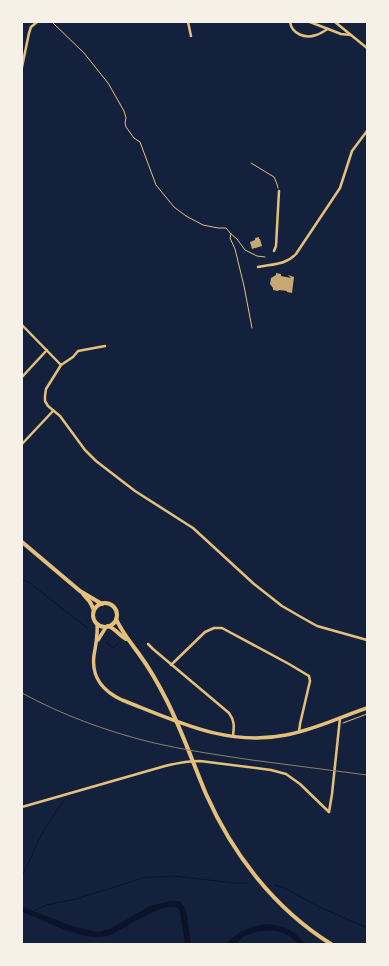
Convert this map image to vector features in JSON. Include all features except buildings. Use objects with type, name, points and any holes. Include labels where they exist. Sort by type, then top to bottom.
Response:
[{"type":"main road","points":[[22,542],[80,590],[102,604]]},
{"type":"main road","points":[[80,590],[90,602],[94,610],[94,620],[97,624],[97,643],[94,659],[97,678],[101,685],[110,694],[122,700],[211,733],[233,737],[251,738],[266,738],[299,732],[367,708]]},
{"type":"main road","points":[[94,610],[102,604],[108,604],[116,613],[116,619],[127,639],[148,668],[166,698],[212,806],[224,831],[240,856],[267,890],[286,909],[331,944]]},
{"type":"main road","points":[[97,643],[102,632],[114,623],[116,619]]},
{"type":"main road","points":[[97,624],[116,630],[127,639]]},
{"type":"street","points":[[22,67],[31,27],[37,22]]},
{"type":"street","points":[[188,22],[191,36]]},
{"type":"street","points":[[290,22],[293,30],[301,35],[318,35],[328,29]]},
{"type":"street","points":[[310,22],[341,34],[351,35]]},
{"type":"street","points":[[335,22],[367,48]]},
{"type":"street","points":[[258,267],[281,263],[289,260],[296,254],[340,188],[352,151],[367,131]]},
{"type":"street","points":[[274,251],[276,246],[279,191]]},
{"type":"street","points":[[22,325],[61,365]]},
{"type":"street","points":[[105,346],[78,351],[73,357],[61,365],[46,389],[45,396],[48,406],[60,416],[85,450],[105,468],[136,491],[193,528],[254,584],[282,606],[317,626],[367,640]]},
{"type":"street","points":[[22,377],[47,350]]},
{"type":"street","points":[[22,444],[53,411]]},
{"type":"street","points":[[171,665],[205,632],[214,628],[222,628],[309,676],[310,681],[299,732]]},
{"type":"street","points":[[148,644],[152,649],[230,714],[234,723],[233,737]]},
{"type":"street","points":[[22,808],[165,766],[192,761],[257,768],[282,773],[300,784],[329,812],[340,717]]},
{"type":"path","points":[[52,22],[84,52],[108,83],[124,111],[126,127],[134,138],[140,142],[156,185],[174,207],[203,226],[226,228],[245,250],[257,256],[265,257]]},
{"type":"path","points":[[251,163],[274,177],[278,184],[279,191]]},
{"type":"path","points":[[231,234],[230,238],[235,249],[252,328]]},
{"type":"path","points":[[340,724],[367,714]]},
{"type":"water","points":[[170,901],[180,901],[186,910],[191,944],[185,944],[180,912],[176,907],[168,907],[159,910],[110,935],[103,937],[74,933],[22,912],[22,907],[75,927],[99,932],[110,929],[150,906]]},
{"type":"water","points":[[268,924],[280,926],[293,932],[306,944],[298,944],[286,934],[280,932],[259,931],[245,936],[235,944],[225,944],[240,932],[255,926]]},
{"type":"waterway","points":[[22,579],[30,583],[87,628]]},
{"type":"waterway","points":[[106,642],[112,647],[115,647],[119,642]]},
{"type":"waterway","points":[[22,875],[29,863],[38,841],[65,799]]},
{"type":"waterway","points":[[32,912],[46,905],[76,899],[143,878],[173,876],[247,883]]},
{"type":"waterway","points":[[275,885],[285,888],[315,905],[367,928]]},
{"type":"railway","points":[[22,693],[84,722],[150,742],[188,750],[252,760],[367,775]]}]
